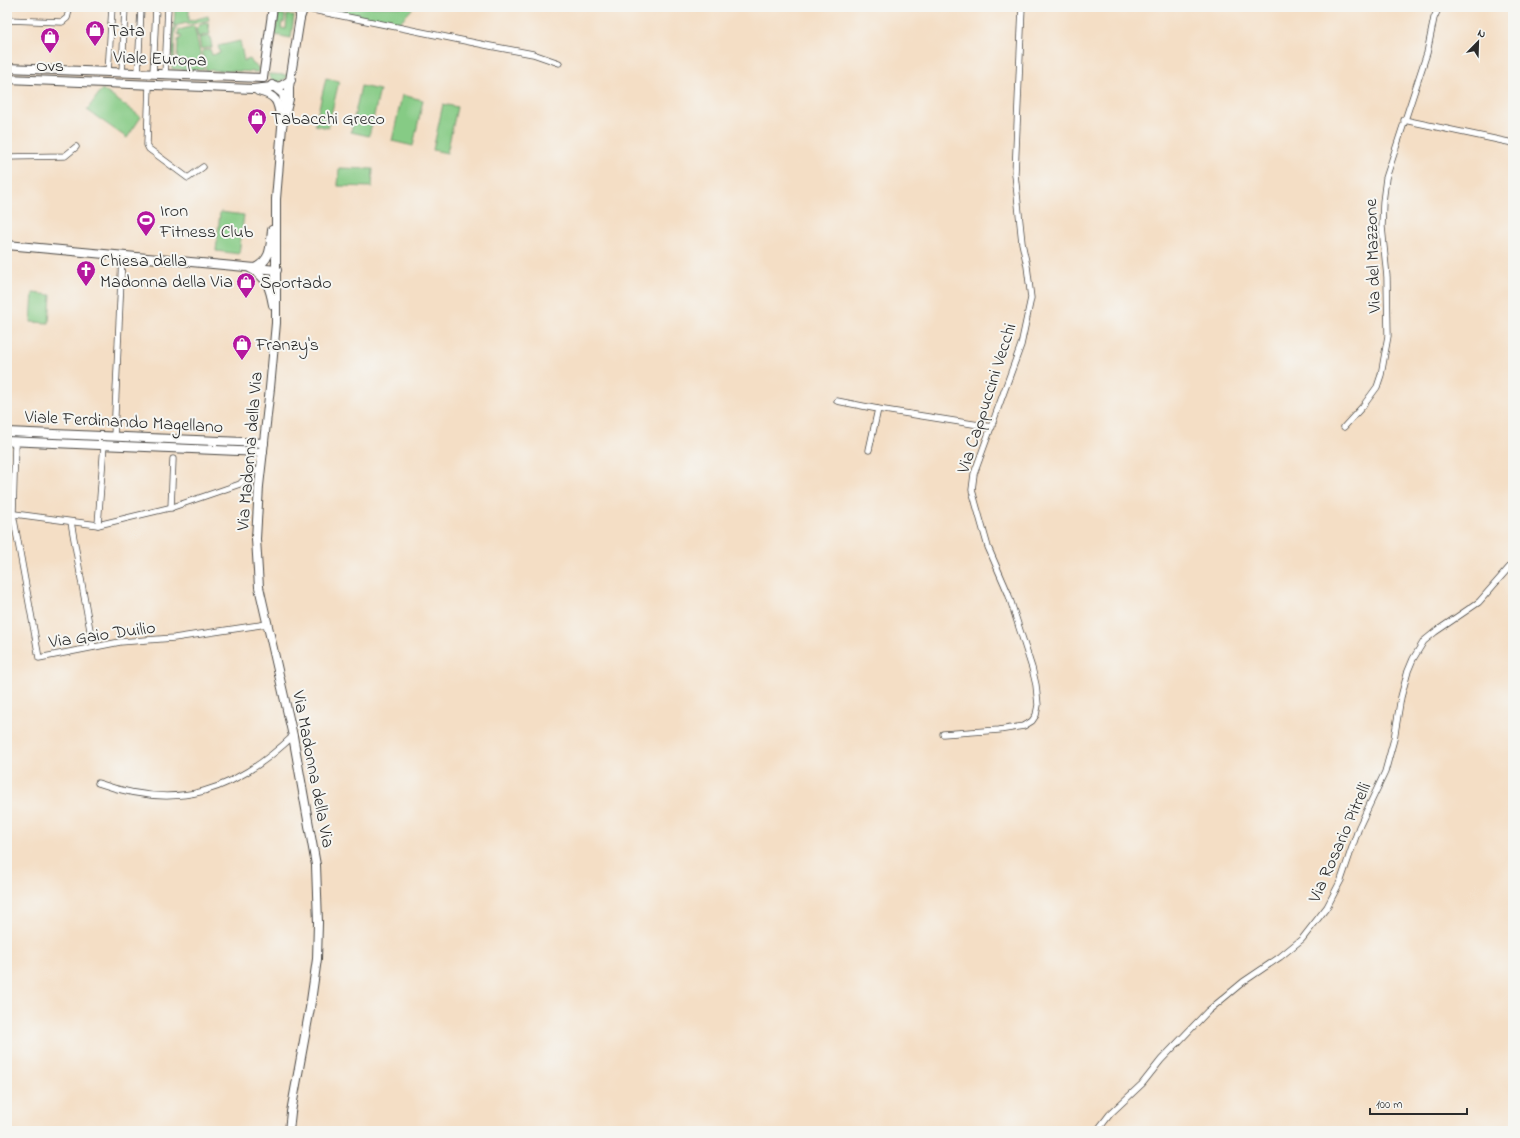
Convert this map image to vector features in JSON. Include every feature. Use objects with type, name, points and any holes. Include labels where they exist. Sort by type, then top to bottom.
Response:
[{"type":"street","points":[[7,20],[64,22],[67,18],[70,7]]},
{"type":"street","points":[[108,73],[112,7]]},
{"type":"street","points":[[122,73],[125,7]]},
{"type":"street","points":[[138,74],[141,7]]},
{"type":"street","points":[[153,74],[156,7]]},
{"type":"street","points":[[165,75],[168,7]]},
{"type":"street","points":[[278,7],[272,11],[263,78],[283,94],[285,111]]},
{"type":"street","points":[[295,7],[300,13],[302,11],[533,54],[559,63]]},
{"type":"street","name":"Via Cappuccini Vecchi","points":[[943,734],[999,730],[1024,726],[1032,721],[1036,715],[1038,705],[1036,685],[1032,668],[1008,593],[988,547],[972,490],[974,474],[1021,345],[1031,298],[1027,266],[1022,243],[1015,174],[1022,7]]},
{"type":"street","name":"Via del Mazzone","points":[[1344,427],[1363,406],[1377,387],[1385,358],[1388,336],[1388,303],[1382,227],[1386,178],[1426,53],[1434,18],[1439,7]]},
{"type":"street","name":"Via Madonna della Via","points":[[289,1131],[291,1112],[310,1008],[316,959],[318,923],[317,877],[293,736],[258,587],[256,539],[261,469],[276,323],[276,203],[282,127],[289,99],[289,87],[302,11]]},
{"type":"street","name":"Viale Europa","points":[[7,68],[263,78]]},
{"type":"street","name":"Viale Europa","points":[[7,79],[253,89]]},
{"type":"street","points":[[253,89],[285,85],[291,80]]},
{"type":"street","points":[[149,85],[147,145],[149,149],[188,178],[203,167]]},
{"type":"street","points":[[253,89],[273,96],[276,100],[282,127]]},
{"type":"street","points":[[1404,120],[1513,143]]},
{"type":"street","points":[[7,157],[65,156],[76,147]]},
{"type":"street","points":[[255,268],[262,265],[268,256],[276,203]]},
{"type":"street","points":[[7,246],[277,270]]},
{"type":"street","points":[[114,437],[122,256]]},
{"type":"street","points":[[246,268],[262,276],[268,285],[276,323]]},
{"type":"street","points":[[837,400],[878,409],[992,427]]},
{"type":"street","points":[[869,450],[878,409]]},
{"type":"street","name":"Viale Ferdinando Magellano","points":[[7,432],[104,444],[263,448]]},
{"type":"street","name":"Viale Ferdinando Magellano","points":[[10,442],[49,438],[114,437],[263,448]]},
{"type":"street","points":[[10,442],[14,514]]},
{"type":"street","points":[[98,525],[104,444]]},
{"type":"street","points":[[171,508],[173,459]]},
{"type":"street","points":[[7,514],[98,525],[171,508],[240,484],[251,473],[261,469]]},
{"type":"street","name":"Via Gaio Duilio","points":[[14,514],[38,658],[120,642],[174,638],[267,624]]},
{"type":"street","points":[[71,522],[93,647]]},
{"type":"street","name":"Via Rosario Pitrelli","points":[[1097,1131],[1110,1114],[1142,1084],[1160,1060],[1208,1011],[1243,982],[1280,957],[1302,939],[1327,907],[1341,880],[1359,827],[1385,772],[1394,739],[1401,697],[1413,659],[1424,641],[1479,602],[1513,563]]},
{"type":"street","points":[[98,783],[120,791],[147,796],[186,796],[215,788],[244,775],[274,754],[293,736]]},
{"type":"green space","points":[[175,7],[189,8],[189,21],[208,16],[209,20],[188,25],[187,23],[174,26]]},
{"type":"green space","points":[[282,7],[291,7],[296,13],[277,10]]},
{"type":"green space","points":[[330,7],[414,7],[398,24],[332,11]]},
{"type":"green space","points":[[278,14],[285,15],[284,23],[282,22],[281,28],[286,29],[287,15],[294,16],[291,38],[275,35]]},
{"type":"green space","points":[[208,23],[210,34],[198,37],[196,28],[199,27],[199,25]]},
{"type":"green space","points":[[194,26],[204,70],[172,69],[172,63],[177,61],[178,40],[182,37],[178,34],[179,30]]},
{"type":"green space","points":[[173,28],[177,28],[175,31],[174,60],[172,60]]},
{"type":"green space","points":[[210,36],[212,47],[201,49],[199,38]]},
{"type":"green space","points":[[240,41],[244,61],[250,59],[253,64],[258,67],[258,72],[206,70],[202,51],[210,49],[212,55],[220,53],[218,46]]},
{"type":"green space","points":[[268,74],[288,75],[285,79],[278,82],[272,80]]},
{"type":"green space","points":[[326,78],[339,81],[328,128],[315,125]]},
{"type":"green space","points":[[361,86],[380,90],[369,136],[351,132]]},
{"type":"green space","points":[[102,89],[141,117],[127,138],[87,110]]},
{"type":"green space","points":[[402,95],[423,100],[413,146],[392,141]]},
{"type":"green space","points":[[443,104],[457,107],[447,153],[433,150]]},
{"type":"green space","points":[[339,168],[373,169],[372,187],[338,186]]},
{"type":"green space","points":[[220,212],[244,215],[239,254],[216,251]]},
{"type":"green space","points":[[33,293],[51,295],[49,323],[31,322]]},
{"type":"place","name":"Tata","points":[[95,47]]},
{"type":"place","name":"Ovs","points":[[50,54]]},
{"type":"place","name":"Tabacchi Greco","points":[[257,135]]},
{"type":"place","name":"Iron Fitness Club","points":[[146,237]]},
{"type":"place","name":"Chiesa della Madonna della Via","points":[[86,287]]},
{"type":"place","name":"Sportado","points":[[246,299]]},
{"type":"place","name":"Franzy's","points":[[242,361]]}]
